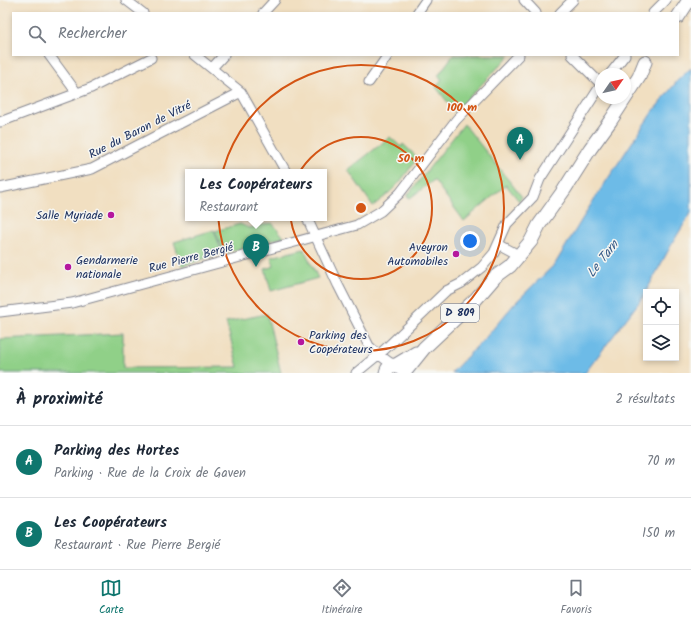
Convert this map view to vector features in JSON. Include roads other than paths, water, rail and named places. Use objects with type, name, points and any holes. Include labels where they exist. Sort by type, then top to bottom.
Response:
[{"type":"main road","name":"D 809","points":[[631,77],[648,59]]},
{"type":"main road","name":"D 809","points":[[495,277],[510,266],[531,241],[539,225],[639,77],[648,59]]},
{"type":"main road","name":"D 809","points":[[590,149],[614,104]]},
{"type":"main road","name":"D 809","points":[[394,370],[424,348],[476,299],[495,277],[504,262],[539,225]]},
{"type":"street","points":[[126,0],[142,12]]},
{"type":"street","points":[[264,12],[275,0]]},
{"type":"street","points":[[418,12],[426,0]]},
{"type":"street","points":[[524,0],[535,12]]},
{"type":"street","points":[[561,12],[573,0]]},
{"type":"street","points":[[654,12],[666,0]]},
{"type":"street","points":[[50,56],[77,93]]},
{"type":"street","points":[[196,56],[241,92],[284,169]]},
{"type":"street","points":[[212,68],[223,56]]},
{"type":"street","points":[[369,82],[387,56]]},
{"type":"street","name":"Rue Pierre Bergié","points":[[0,312],[72,303],[357,225],[381,211],[400,193],[456,120],[518,56]]},
{"type":"street","points":[[573,56],[595,78]]},
{"type":"street","points":[[615,68],[624,56]]},
{"type":"street","points":[[0,122],[91,88],[151,58]]},
{"type":"street","name":"Rue du Baron de Vitré","points":[[0,188],[92,169],[241,92]]},
{"type":"street","points":[[356,373],[384,350],[446,291],[462,283],[482,267],[494,253],[507,224],[533,197],[540,179],[595,93]]},
{"type":"street","points":[[309,221],[338,285],[369,346],[394,370]]},
{"type":"street","points":[[498,244],[513,252]]},
{"type":"water","name":"Le Tarn","points":[[691,68],[691,213],[647,289],[643,289],[643,297],[585,373],[451,373],[487,336],[515,303],[555,264],[593,201],[651,114],[678,80]]},
{"type":"place","name":"Parking des Hortes","points":[[520,160]]},
{"type":"place","name":"Salle Myriade","points":[[111,215]]},
{"type":"place","name":"Aveyron Automobiles","points":[[456,254]]},
{"type":"place","name":"Gendarmerie nationale","points":[[68,267]]},
{"type":"place","name":"Les Coopérateurs","points":[[256,267]]},
{"type":"place","name":"Parking des Coopérateurs","points":[[301,342]]}]
